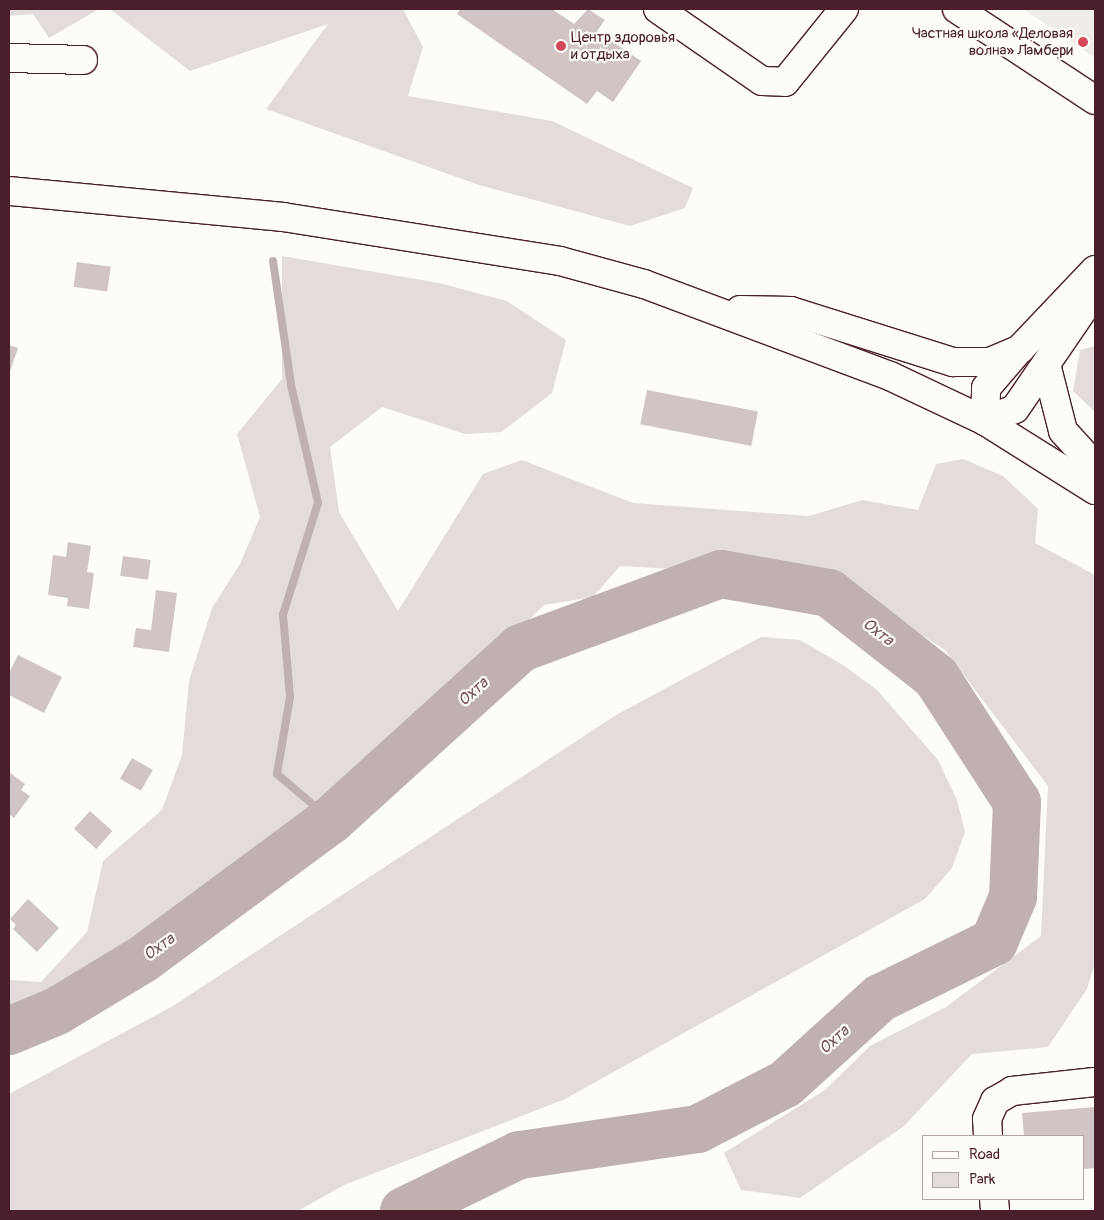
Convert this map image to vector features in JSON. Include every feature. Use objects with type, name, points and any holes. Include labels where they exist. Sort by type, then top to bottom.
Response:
[{"type":"main road","points":[[658,9],[762,81],[785,82],[844,9]]},
{"type":"main road","points":[[958,9],[1095,100]]},
{"type":"main road","points":[[9,58],[84,60]]},
{"type":"main road","points":[[9,191],[283,217],[560,261],[721,310],[890,376],[986,421],[1095,490]]},
{"type":"main road","points":[[986,421],[986,388],[1095,270]]},
{"type":"main road","points":[[986,421],[1015,410],[1047,368],[1095,292]]},
{"type":"main road","points":[[721,310],[791,311],[953,362],[990,362],[1020,349]]},
{"type":"main road","points":[[1047,368],[1062,431],[1095,466]]},
{"type":"main road","points":[[988,1135],[987,1119],[994,1101],[1012,1091],[1095,1082]]},
{"type":"shaded area","name":"Частная школа «Деловая волна» Ламбери","points":[[1023,9],[1095,9],[1095,58],[1047,25]]},
{"type":"green space","points":[[9,9],[99,9],[49,38],[33,14],[9,16]]},
{"type":"green space","points":[[110,9],[403,9],[423,47],[408,96],[552,121],[693,188],[685,208],[630,226],[479,185],[266,109],[328,24],[190,71]]},
{"type":"green space","points":[[282,256],[439,283],[507,301],[566,340],[552,393],[501,432],[465,434],[382,407],[330,447],[339,512],[398,611],[483,474],[522,460],[633,503],[809,516],[862,500],[918,510],[936,464],[963,459],[1003,476],[1038,509],[1035,543],[1095,575],[1095,963],[1087,989],[1048,1047],[972,1054],[904,1126],[800,1198],[741,1190],[724,1153],[825,1090],[870,1046],[946,1007],[1041,936],[1048,786],[945,650],[836,580],[738,562],[674,569],[620,566],[593,597],[544,605],[346,799],[158,940],[9,1018],[9,980],[41,982],[87,932],[103,861],[162,810],[182,755],[189,681],[212,608],[240,564],[260,517],[237,434],[282,379]]},
{"type":"green space","points":[[1095,346],[1095,412],[1073,391],[1080,350]]},
{"type":"green space","points":[[761,637],[800,640],[843,665],[877,690],[938,760],[957,800],[965,832],[952,868],[925,899],[565,1099],[344,1185],[298,1211],[9,1211],[9,1094],[173,1006],[616,715]]},
{"type":"building","name":"Центр здоровья и отдыха","points":[[460,9],[552,9],[574,24],[588,9],[605,20],[597,31],[641,61],[613,102],[597,91],[587,104],[457,14]]},
{"type":"building","points":[[77,262],[111,267],[107,291],[74,287]]},
{"type":"building","points":[[9,345],[18,348],[9,374]]},
{"type":"building","points":[[647,390],[758,412],[751,446],[640,424]]},
{"type":"building","points":[[68,542],[91,546],[87,572],[94,573],[89,609],[67,606],[68,598],[48,595],[53,555],[66,557]]},
{"type":"building","points":[[123,556],[151,560],[148,580],[120,576]]},
{"type":"building","points":[[156,590],[177,593],[169,652],[133,647],[136,628],[151,630]]},
{"type":"building","points":[[18,655],[62,677],[44,713],[9,695],[9,673]]},
{"type":"building","points":[[132,758],[153,770],[141,791],[120,779]]},
{"type":"building","points":[[9,772],[25,784],[21,790],[30,796],[14,818],[9,814]]},
{"type":"building","points":[[90,811],[112,831],[96,849],[74,829]]},
{"type":"building","points":[[28,899],[59,928],[37,952],[13,929],[16,925],[10,919]]},
{"type":"building","points":[[1095,1107],[1095,1168],[1084,1169],[1084,1135],[1024,1135],[1022,1113]]},
{"type":"waterway","points":[[273,261],[291,385],[318,503],[283,615],[290,697],[277,774],[331,820]]},
{"type":"waterway","name":"Охта","points":[[9,1031],[57,1011],[143,959],[331,820],[521,648],[721,574],[829,593],[936,677],[1017,802],[1013,897],[994,942],[880,998],[785,1084],[698,1129],[519,1155],[404,1211]]},
{"type":"place","name":"Частная школа «Деловая волна» Ламбери","points":[[1083,42]]},
{"type":"place","name":"Центр здоровья и отдыха","points":[[561,46]]}]
